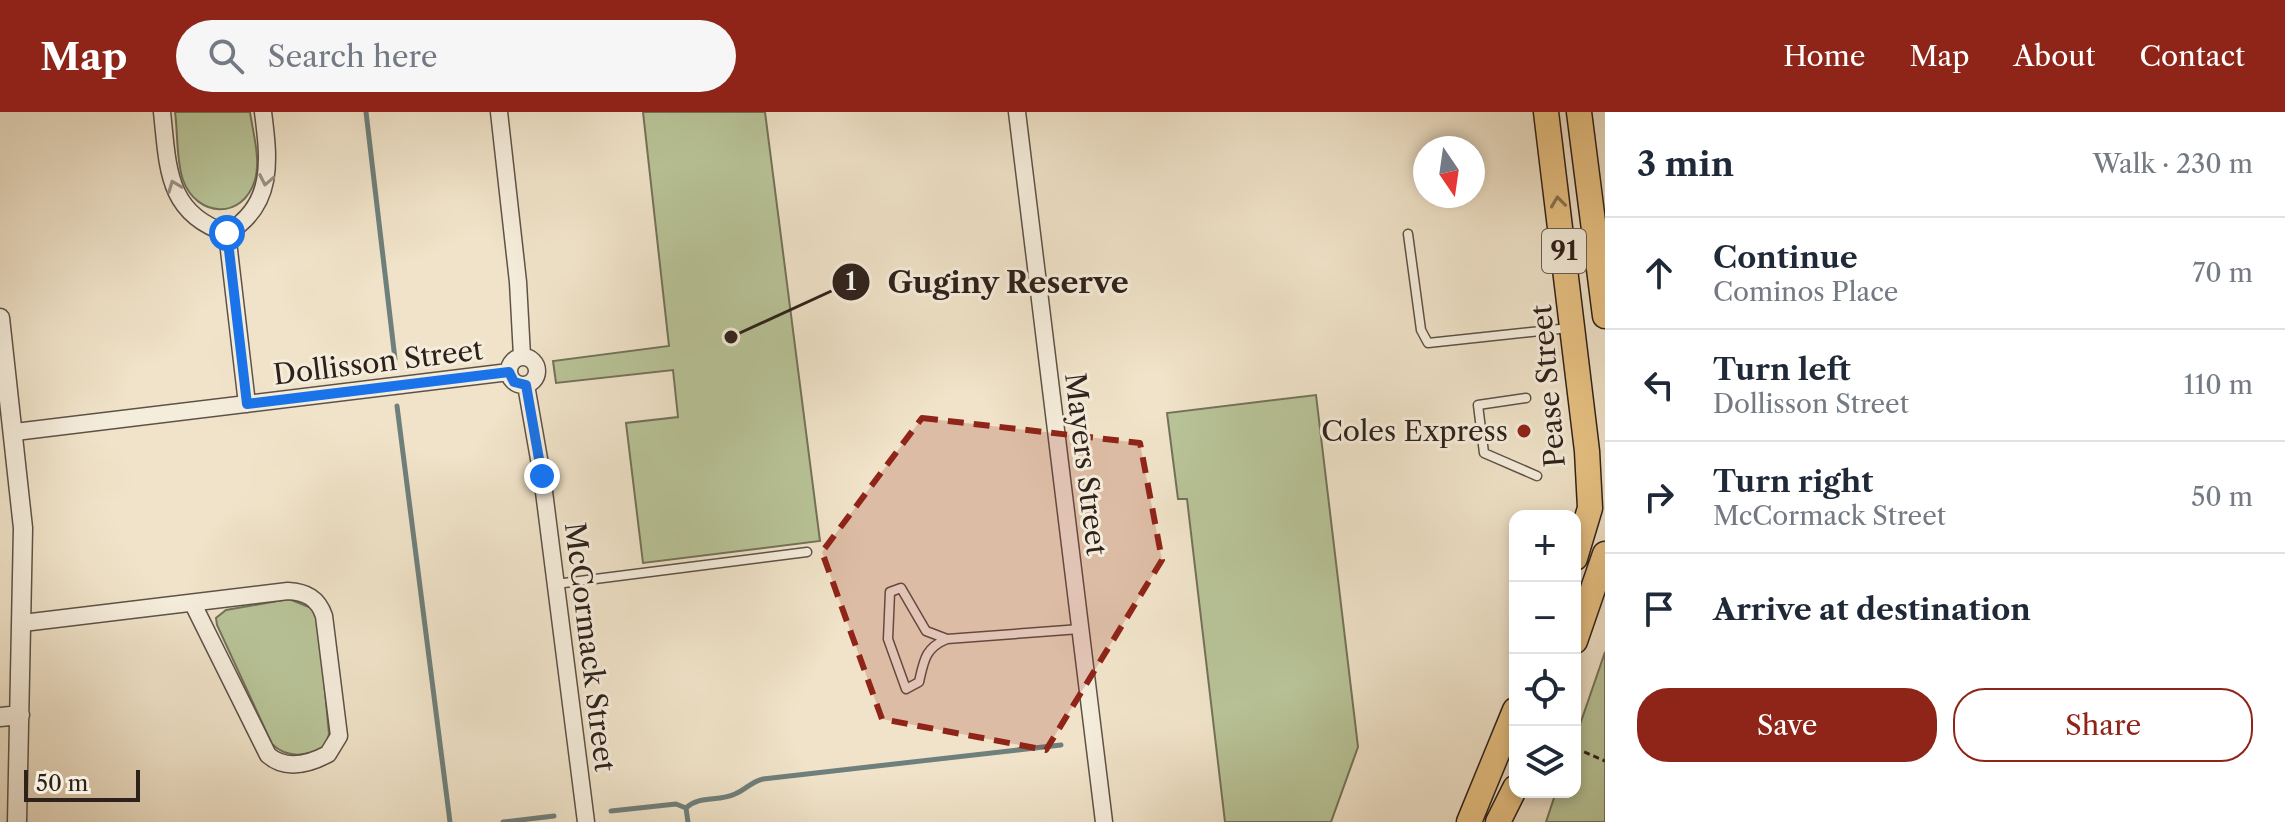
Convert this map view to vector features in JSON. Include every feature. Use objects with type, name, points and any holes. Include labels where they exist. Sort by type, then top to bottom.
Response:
[{"type":"main road","name":"Pease Street","points":[[1546,112],[1600,514],[1581,547]]},
{"type":"main road","name":"91","points":[[1579,112],[1596,172],[1605,316]]},
{"type":"main road","points":[[1581,630],[1597,602],[1605,554]]},
{"type":"main road","points":[[1469,821],[1509,724]]},
{"type":"main road","points":[[1498,822],[1512,798]]},
{"type":"street","points":[[162,112],[168,170],[178,198],[204,224],[227,233]]},
{"type":"street","points":[[227,233],[250,216],[265,189],[268,156],[263,112]]},
{"type":"street","points":[[499,112],[518,282],[522,356]]},
{"type":"street","name":"Mayers Street","points":[[1017,112],[1104,822]]},
{"type":"street","points":[[227,233],[247,404]]},
{"type":"street","points":[[0,318],[15,432],[23,528],[17,822]]},
{"type":"street","points":[[522,356],[532,359],[537,369],[536,378],[526,385],[514,382],[509,372],[512,361],[522,356]]},
{"type":"street","name":"Dollisson Street","points":[[15,432],[509,372]]},
{"type":"street","name":"McCormack Street","points":[[526,385],[556,584],[586,822]]},
{"type":"street","points":[[23,623],[288,591],[306,594],[316,600],[324,616],[339,736],[328,754],[294,764],[283,763],[268,755],[193,604]]},
{"type":"street","points":[[0,717],[20,715]]},
{"type":"lane","points":[[1408,234],[1421,330],[1428,343],[1574,327]]},
{"type":"lane","points":[[1526,398],[1478,405],[1484,453],[1537,476]]},
{"type":"lane","points":[[556,584],[807,552]]},
{"type":"lane","points":[[947,639],[926,631],[901,588],[890,592],[888,639],[904,687],[916,686],[925,655],[931,646],[947,639],[1080,629]]},
{"type":"path","points":[[1581,751],[1605,761]]},
{"type":"highlighted area","points":[[922,418],[1140,443],[1162,560],[1046,750],[882,719],[822,552]]},
{"type":"green space","points":[[175,112],[250,112],[257,172],[249,193],[241,202],[231,208],[220,209],[198,202],[190,193],[179,164]]},
{"type":"green space","points":[[643,112],[765,112],[820,541],[643,563],[626,423],[678,417],[673,370],[556,383],[553,361],[669,346]]},
{"type":"green space","points":[[1316,395],[1358,747],[1331,822],[1225,822],[1187,499],[1178,499],[1167,413]]},
{"type":"green space","points":[[289,599],[314,609],[319,627],[329,734],[325,748],[304,754],[290,754],[272,744],[216,618],[226,610]]},
{"type":"green space","points":[[1605,652],[1605,822],[1546,822],[1554,798],[1581,798],[1581,722]]},
{"type":"waterway","points":[[366,112],[395,359]]},
{"type":"waterway","points":[[397,406],[450,822]]},
{"type":"waterway","points":[[611,811],[676,804],[686,808],[697,801],[735,794],[763,779],[1061,745]]},
{"type":"waterway","points":[[686,808],[688,822]]},
{"type":"waterway","points":[[503,822],[554,816]]},
{"type":"place","name":"Guginy Reserve","points":[[731,337]]},
{"type":"place","name":"Coles Express","points":[[1524,431]]},
{"type":"route","points":[[227,233],[247,404],[509,372],[514,382],[526,385],[542,476]]}]
